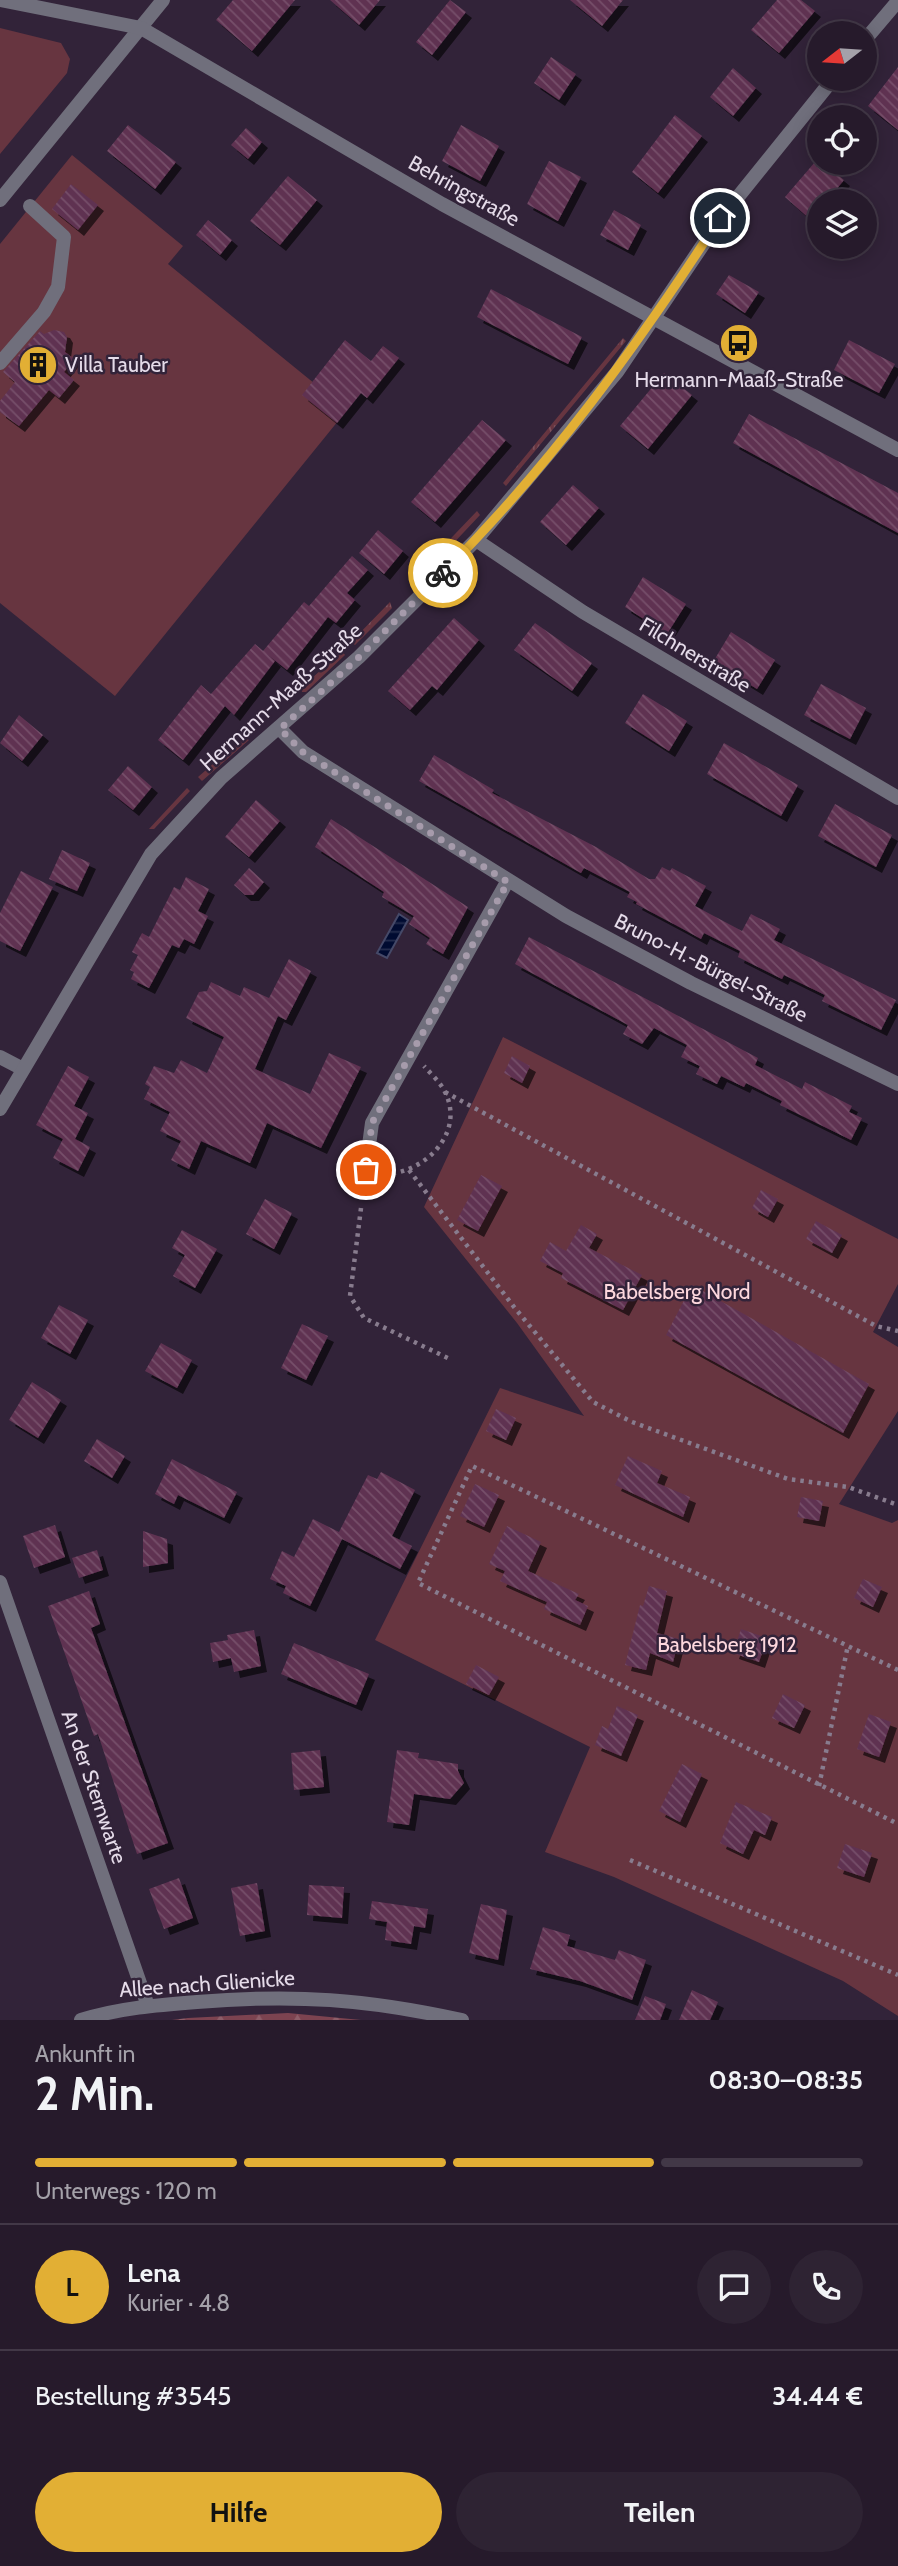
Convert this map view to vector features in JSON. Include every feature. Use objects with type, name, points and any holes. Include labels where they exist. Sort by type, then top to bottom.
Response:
[{"type":"street","name":"Behringstraße","points":[[1,0],[141,27],[442,204],[898,450]]},
{"type":"street","points":[[0,200],[163,0]]},
{"type":"street","points":[[877,26],[898,1]]},
{"type":"street","name":"Hermann-Maaß-Straße","points":[[0,1109],[151,854],[221,778],[359,657],[476,540],[571,430],[654,318],[720,218],[823,91]]},
{"type":"street","points":[[0,363],[44,312],[58,287],[64,237],[30,206]]},
{"type":"street","name":"Filchnerstraße","points":[[476,540],[583,612],[898,798]]},
{"type":"street","name":"Bruno-H.-Bürgel-Straße","points":[[280,729],[303,752],[508,882],[625,949],[898,1084]]},
{"type":"street","points":[[363,1190],[372,1123],[508,882]]},
{"type":"street","points":[[0,1058],[23,1069]]},
{"type":"street","name":"An der Sternwarte","points":[[0,1582],[148,2006]]},
{"type":"street","name":"Allee nach Glienicke","points":[[81,2020],[148,2006],[265,1997],[347,1999],[462,2020]]},
{"type":"path","points":[[411,1051],[445,1092],[876,1326],[898,1331]]},
{"type":"path","points":[[366,1170],[380,1174],[409,1170],[430,1157],[446,1137],[451,1113],[445,1092]]},
{"type":"path","points":[[409,1170],[514,1307],[593,1402],[632,1422],[788,1479],[848,1487],[898,1505]]},
{"type":"path","points":[[363,1190],[350,1296],[364,1318],[452,1360]]},
{"type":"path","points":[[898,1670],[472,1466],[418,1583],[898,1824]]},
{"type":"path","points":[[818,1786],[848,1646]]},
{"type":"path","points":[[631,1860],[898,1975]]},
{"type":"green space","points":[[0,28],[61,43],[70,59],[67,73],[0,154]]},
{"type":"green space","points":[[72,155],[183,246],[168,264],[347,410],[115,696],[0,603],[0,244]]},
{"type":"green space","points":[[623,338],[626,341],[506,486],[503,483]]},
{"type":"green space","points":[[477,511],[480,515],[416,583],[412,579]]},
{"type":"green space","points":[[390,602],[392,608],[355,645],[351,642]]},
{"type":"green space","points":[[342,651],[345,655],[306,692],[302,692],[301,688]]},
{"type":"green space","points":[[244,737],[249,740],[202,781],[198,777]]},
{"type":"green space","points":[[187,788],[190,791],[154,829],[149,829]]},
{"type":"green space","name":"Babelsberg 1912","points":[[503,1037],[898,1239],[898,1284],[873,1332],[898,1347],[898,1411],[839,1504],[892,1523],[898,1520],[898,2016],[843,1981],[614,1877],[545,1852],[590,1747],[375,1640],[500,1388],[584,1416],[517,1323],[424,1207]]},
{"type":"green space","points":[[288,2013],[361,2020],[172,2020],[188,2018]]},
{"type":"water","points":[[399,914],[408,920],[387,958],[377,953]]},
{"type":"building","points":[[233,0],[295,0],[252,51],[216,20]]},
{"type":"building","points":[[330,0],[380,0],[359,25]]},
{"type":"building","points":[[450,0],[466,12],[432,55],[416,42]]},
{"type":"building","points":[[570,0],[623,0],[602,26]]},
{"type":"building","points":[[777,0],[801,0],[815,11],[779,53],[751,30]]},
{"type":"building","points":[[551,57],[576,74],[559,100],[534,83]]},
{"type":"building","points":[[898,67],[898,130],[877,113],[877,105],[869,105]]},
{"type":"building","points":[[733,68],[756,88],[733,116],[710,97]]},
{"type":"building","points":[[675,115],[702,136],[658,193],[632,172]]},
{"type":"building","points":[[128,125],[176,162],[155,189],[107,151]]},
{"type":"building","points":[[461,125],[499,146],[480,181],[442,161]]},
{"type":"building","points":[[246,128],[262,142],[248,159],[231,145]]},
{"type":"building","points":[[549,161],[581,177],[558,221],[527,204]]},
{"type":"building","points":[[807,171],[807,175],[838,175],[844,180],[837,189],[807,189],[807,216],[785,197]]},
{"type":"building","points":[[288,176],[317,200],[280,245],[250,221]]},
{"type":"building","points":[[71,184],[98,205],[78,230],[52,209]]},
{"type":"building","points":[[614,210],[641,225],[628,250],[600,235]]},
{"type":"building","points":[[208,220],[232,240],[220,255],[196,235]]},
{"type":"building","points":[[729,275],[759,292],[745,313],[716,294]]},
{"type":"building","points":[[491,289],[582,337],[568,364],[477,317]]},
{"type":"building","name":"Villa Tauber","points":[[54,330],[64,332],[67,337],[65,352],[74,359],[64,372],[74,380],[59,398],[49,390],[19,426],[0,412],[0,401],[15,382],[3,372],[40,331],[44,334]]},
{"type":"building","points":[[345,340],[371,361],[383,346],[399,358],[367,398],[361,393],[337,423],[302,395]]},
{"type":"building","points":[[849,340],[895,364],[879,393],[834,370]]},
{"type":"building","points":[[664,373],[692,395],[648,449],[620,426]]},
{"type":"building","points":[[749,414],[898,493],[898,533],[733,443]]},
{"type":"building","points":[[482,420],[506,440],[435,522],[411,502]]},
{"type":"building","points":[[573,485],[599,508],[566,545],[540,522]]},
{"type":"building","points":[[378,530],[403,551],[384,574],[359,553]]},
{"type":"building","points":[[352,556],[368,570],[347,593],[355,600],[336,623],[328,617],[287,670],[263,651],[304,602],[309,606]]},
{"type":"building","points":[[643,577],[686,604],[667,634],[625,607]]},
{"type":"building","points":[[454,618],[479,640],[437,690],[432,686],[410,710],[388,691]]},
{"type":"building","points":[[535,623],[592,663],[572,691],[514,650]]},
{"type":"building","points":[[731,632],[775,660],[757,689],[713,662]]},
{"type":"building","points":[[255,644],[275,661],[234,715],[225,706],[183,760],[158,740],[201,685],[211,694]]},
{"type":"building","points":[[821,684],[866,708],[850,739],[804,715]]},
{"type":"building","points":[[643,694],[687,721],[669,751],[625,723]]},
{"type":"building","points":[[19,715],[43,735],[22,761],[0,743]]},
{"type":"building","points":[[724,743],[798,785],[781,816],[707,774]]},
{"type":"building","points":[[434,755],[494,790],[492,793],[596,847],[649,879],[655,879],[662,867],[670,871],[672,868],[706,886],[695,906],[742,931],[751,914],[780,929],[774,940],[896,1000],[881,1030],[822,1001],[825,995],[784,975],[782,979],[738,957],[740,951],[704,933],[701,939],[636,904],[637,902],[627,897],[630,892],[584,868],[581,873],[419,781]]},
{"type":"building","points":[[128,766],[152,787],[133,810],[108,790]]},
{"type":"building","points":[[256,800],[280,821],[249,857],[225,837]]},
{"type":"building","points":[[835,804],[892,835],[876,867],[818,836]]},
{"type":"building","points":[[331,819],[468,907],[443,954],[426,944],[430,938],[409,924],[414,916],[382,897],[384,892],[315,847]]},
{"type":"building","points":[[62,850],[90,863],[77,891],[49,879]]},
{"type":"building","points":[[249,868],[264,882],[253,895],[245,895],[234,885]]},
{"type":"building","points":[[21,871],[53,887],[20,951],[0,941],[0,913]]},
{"type":"building","points":[[186,877],[209,889],[198,911],[208,916],[194,944],[184,939],[179,948],[172,945],[149,988],[131,979],[134,972],[130,970],[138,955],[132,952],[142,933],[149,937],[174,887],[180,890]]},
{"type":"building","points":[[529,937],[758,1058],[755,1065],[802,1089],[805,1082],[852,1106],[849,1112],[862,1118],[851,1140],[780,1105],[782,1101],[746,1083],[744,1087],[721,1076],[717,1084],[696,1074],[700,1066],[681,1057],[687,1045],[654,1028],[642,1044],[623,1034],[628,1025],[515,964]]},
{"type":"building","points":[[289,959],[311,971],[286,1020],[278,1016],[255,1069],[310,1094],[329,1053],[361,1067],[321,1148],[267,1123],[250,1163],[201,1141],[189,1169],[171,1160],[181,1141],[160,1131],[170,1112],[144,1099],[150,1087],[145,1084],[154,1066],[174,1073],[181,1060],[207,1073],[224,1037],[186,1018],[199,992],[207,991],[211,982],[240,996],[244,987],[269,998]]},
{"type":"building","points":[[512,1056],[530,1066],[522,1083],[504,1073]]},
{"type":"building","points":[[68,1066],[89,1077],[74,1106],[88,1113],[75,1139],[90,1147],[78,1171],[53,1158],[63,1139],[36,1125]]},
{"type":"building","points":[[481,1175],[502,1186],[478,1231],[457,1220]]},
{"type":"building","points":[[761,1190],[778,1199],[768,1217],[752,1208]]},
{"type":"building","points":[[265,1199],[292,1213],[274,1249],[246,1234]]},
{"type":"building","points":[[816,1221],[842,1235],[832,1253],[806,1239]]},
{"type":"building","points":[[581,1225],[597,1234],[589,1248],[642,1275],[623,1310],[561,1278],[563,1273],[540,1261],[550,1242],[566,1251]]},
{"type":"building","points":[[182,1230],[217,1249],[195,1288],[173,1276],[185,1255],[172,1248]]},
{"type":"building","points":[[692,1285],[869,1384],[843,1433],[666,1335]]},
{"type":"building","points":[[59,1305],[88,1320],[70,1354],[41,1338]]},
{"type":"building","points":[[302,1324],[328,1336],[306,1380],[281,1368]]},
{"type":"building","points":[[161,1343],[192,1360],[177,1388],[145,1371]]},
{"type":"building","points":[[32,1382],[61,1400],[38,1438],[9,1420]]},
{"type":"building","points":[[496,1409],[516,1418],[506,1440],[486,1431]]},
{"type":"building","points":[[97,1439],[125,1456],[112,1478],[84,1461]]},
{"type":"building","points":[[628,1456],[662,1471],[657,1483],[690,1497],[683,1517],[615,1485]]},
{"type":"building","points":[[172,1459],[237,1492],[224,1518],[178,1495],[174,1504],[155,1494]]},
{"type":"building","points":[[381,1472],[415,1490],[392,1536],[412,1546],[400,1569],[342,1539],[310,1606],[283,1593],[286,1586],[270,1579],[282,1551],[294,1557],[313,1519],[339,1532],[368,1475],[377,1479]]},
{"type":"building","points":[[475,1484],[499,1495],[484,1527],[460,1516]]},
{"type":"building","points":[[801,1497],[823,1501],[819,1521],[797,1517]]},
{"type":"building","points":[[55,1525],[65,1557],[34,1568],[23,1536]]},
{"type":"building","points":[[507,1526],[541,1542],[528,1571],[579,1594],[575,1600],[588,1606],[580,1625],[544,1609],[547,1602],[500,1581],[505,1571],[489,1564]]},
{"type":"building","points":[[143,1531],[167,1539],[168,1563],[143,1567]]},
{"type":"building","points":[[97,1550],[103,1570],[79,1578],[72,1558]]},
{"type":"building","points":[[863,1579],[882,1587],[873,1607],[854,1598]]},
{"type":"building","points":[[649,1586],[667,1591],[657,1633],[679,1639],[673,1662],[650,1653],[646,1670],[625,1665],[640,1605],[643,1606]]},
{"type":"building","points":[[89,1591],[100,1624],[91,1628],[168,1843],[137,1854],[98,1734],[94,1736],[48,1606]]},
{"type":"building","points":[[741,1629],[767,1638],[759,1662],[733,1653]]},
{"type":"building","points":[[254,1630],[261,1666],[234,1672],[231,1658],[213,1662],[210,1643],[228,1640],[227,1635]]},
{"type":"building","points":[[294,1643],[369,1674],[356,1705],[281,1674]]},
{"type":"building","points":[[476,1665],[499,1677],[489,1695],[466,1684]]},
{"type":"building","points":[[783,1694],[805,1705],[794,1728],[772,1718]]},
{"type":"building","points":[[617,1706],[638,1715],[621,1756],[595,1745],[602,1726],[608,1729]]},
{"type":"building","points":[[869,1714],[891,1722],[879,1757],[857,1749]]},
{"type":"building","points":[[320,1750],[324,1787],[294,1790],[291,1753]]},
{"type":"building","points":[[397,1750],[419,1753],[418,1758],[458,1764],[458,1771],[464,1783],[450,1799],[414,1794],[409,1825],[387,1822]]},
{"type":"building","points":[[682,1764],[702,1774],[680,1822],[659,1811]]},
{"type":"building","points":[[736,1802],[772,1817],[765,1835],[754,1830],[743,1854],[720,1843]]},
{"type":"building","points":[[845,1844],[872,1853],[864,1877],[837,1868]]},
{"type":"building","points":[[179,1878],[193,1918],[164,1929],[149,1889]]},
{"type":"building","points":[[257,1883],[265,1931],[240,1936],[231,1888]]},
{"type":"building","points":[[309,1885],[344,1887],[342,1918],[307,1915]]},
{"type":"building","points":[[372,1901],[428,1909],[425,1928],[414,1926],[411,1944],[385,1940],[387,1922],[369,1919]]},
{"type":"building","points":[[481,1904],[507,1910],[498,1960],[469,1953]]},
{"type":"building","points":[[543,1927],[570,1935],[567,1946],[615,1960],[619,1950],[646,1960],[632,2000],[580,1981],[530,1969]]},
{"type":"building","points":[[692,1990],[718,2002],[710,2020],[679,2020]]},
{"type":"building","points":[[645,1996],[666,2004],[660,2020],[635,2020]]},
{"type":"way so far","points":[[366,1170],[372,1123],[508,882],[303,752],[280,729],[359,657],[443,573]]},
{"type":"place","name":"Hermann-Maaß-Straße","points":[[739,343]]},
{"type":"place","name":"Villa Tauber","points":[[38,365]]},
{"type":"route","points":[[443,573],[525,484],[617,372],[720,218]]},
{"type":"park label","name":"Babelsberg Nord","points":[[677,1292]]}]
